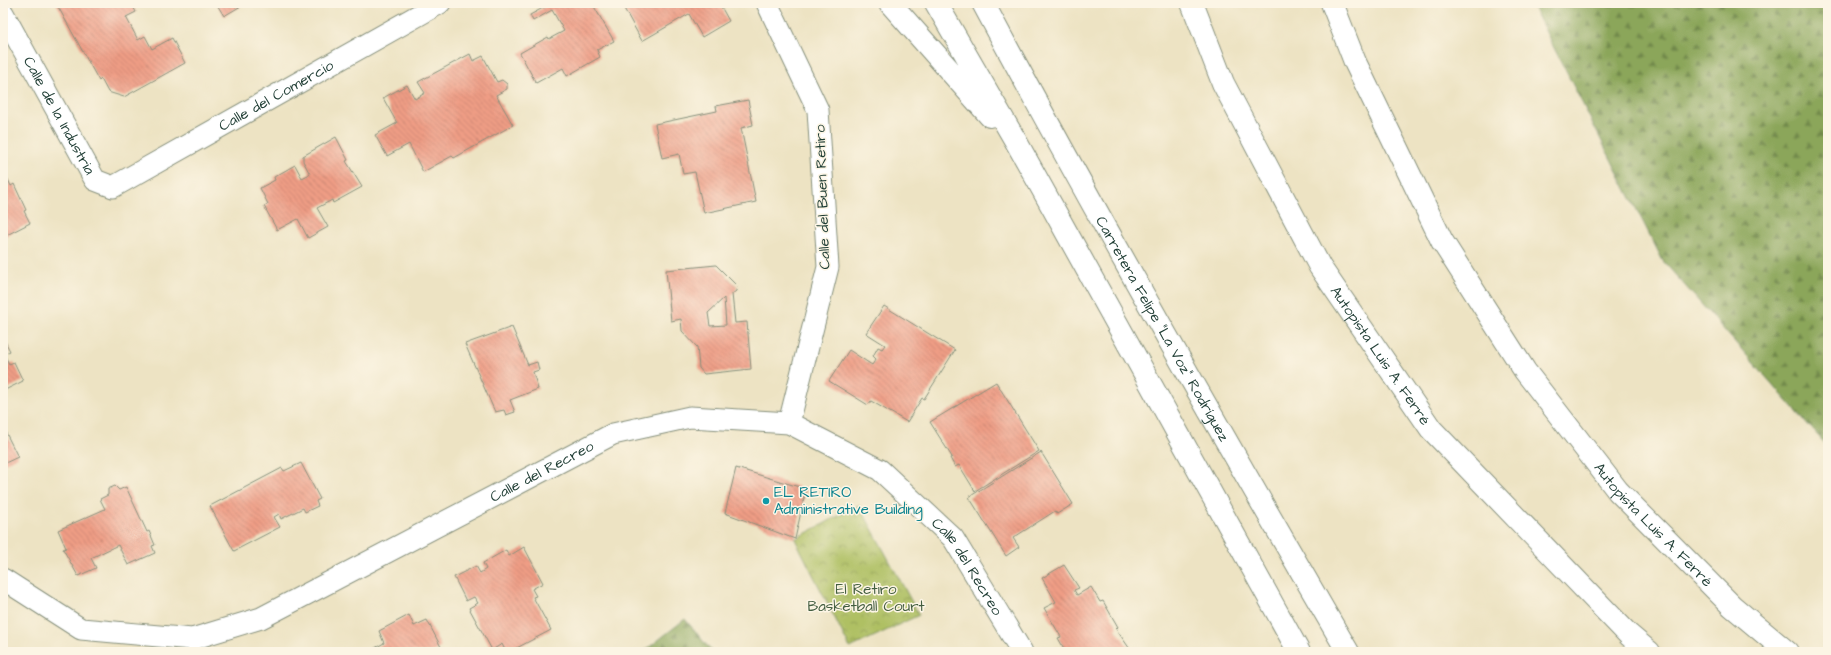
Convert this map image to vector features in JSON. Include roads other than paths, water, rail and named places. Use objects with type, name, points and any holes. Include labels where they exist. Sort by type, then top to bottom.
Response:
[{"type":"highway","points":[[890,3],[940,61],[1018,145]]},
{"type":"highway","points":[[936,3],[1018,145],[1299,652]]},
{"type":"highway","name":"Carretera Felipe \"La Voz\" Rodríguez","points":[[982,3],[1203,399],[1348,652]]},
{"type":"highway","name":"Autopista Luis A. Ferré","points":[[1192,3],[1223,83],[1320,267],[1431,429],[1629,635],[1649,652]]},
{"type":"highway","name":"Autopista Luis A. Ferré","points":[[1332,3],[1355,62],[1442,241],[1526,370],[1618,491],[1732,606],[1788,652]]},
{"type":"street","name":"Calle del Comercio","points":[[113,187],[440,3]]},
{"type":"street","name":"Calle del Buen Retiro","points":[[767,3],[818,110],[828,267],[789,422]]},
{"type":"street","name":"Calle de la Industria","points":[[3,13],[95,180],[113,187]]},
{"type":"street","name":"Calle del Recreo","points":[[3,579],[81,629],[192,640],[261,618],[613,434],[690,417],[789,422],[880,470],[953,538],[1022,652]]},
{"type":"place","name":"EL RETIRO Administrative Building","points":[[766,501]]},
{"type":"park label","name":"El Retiro Basketball Court","points":[[866,598]]}]
